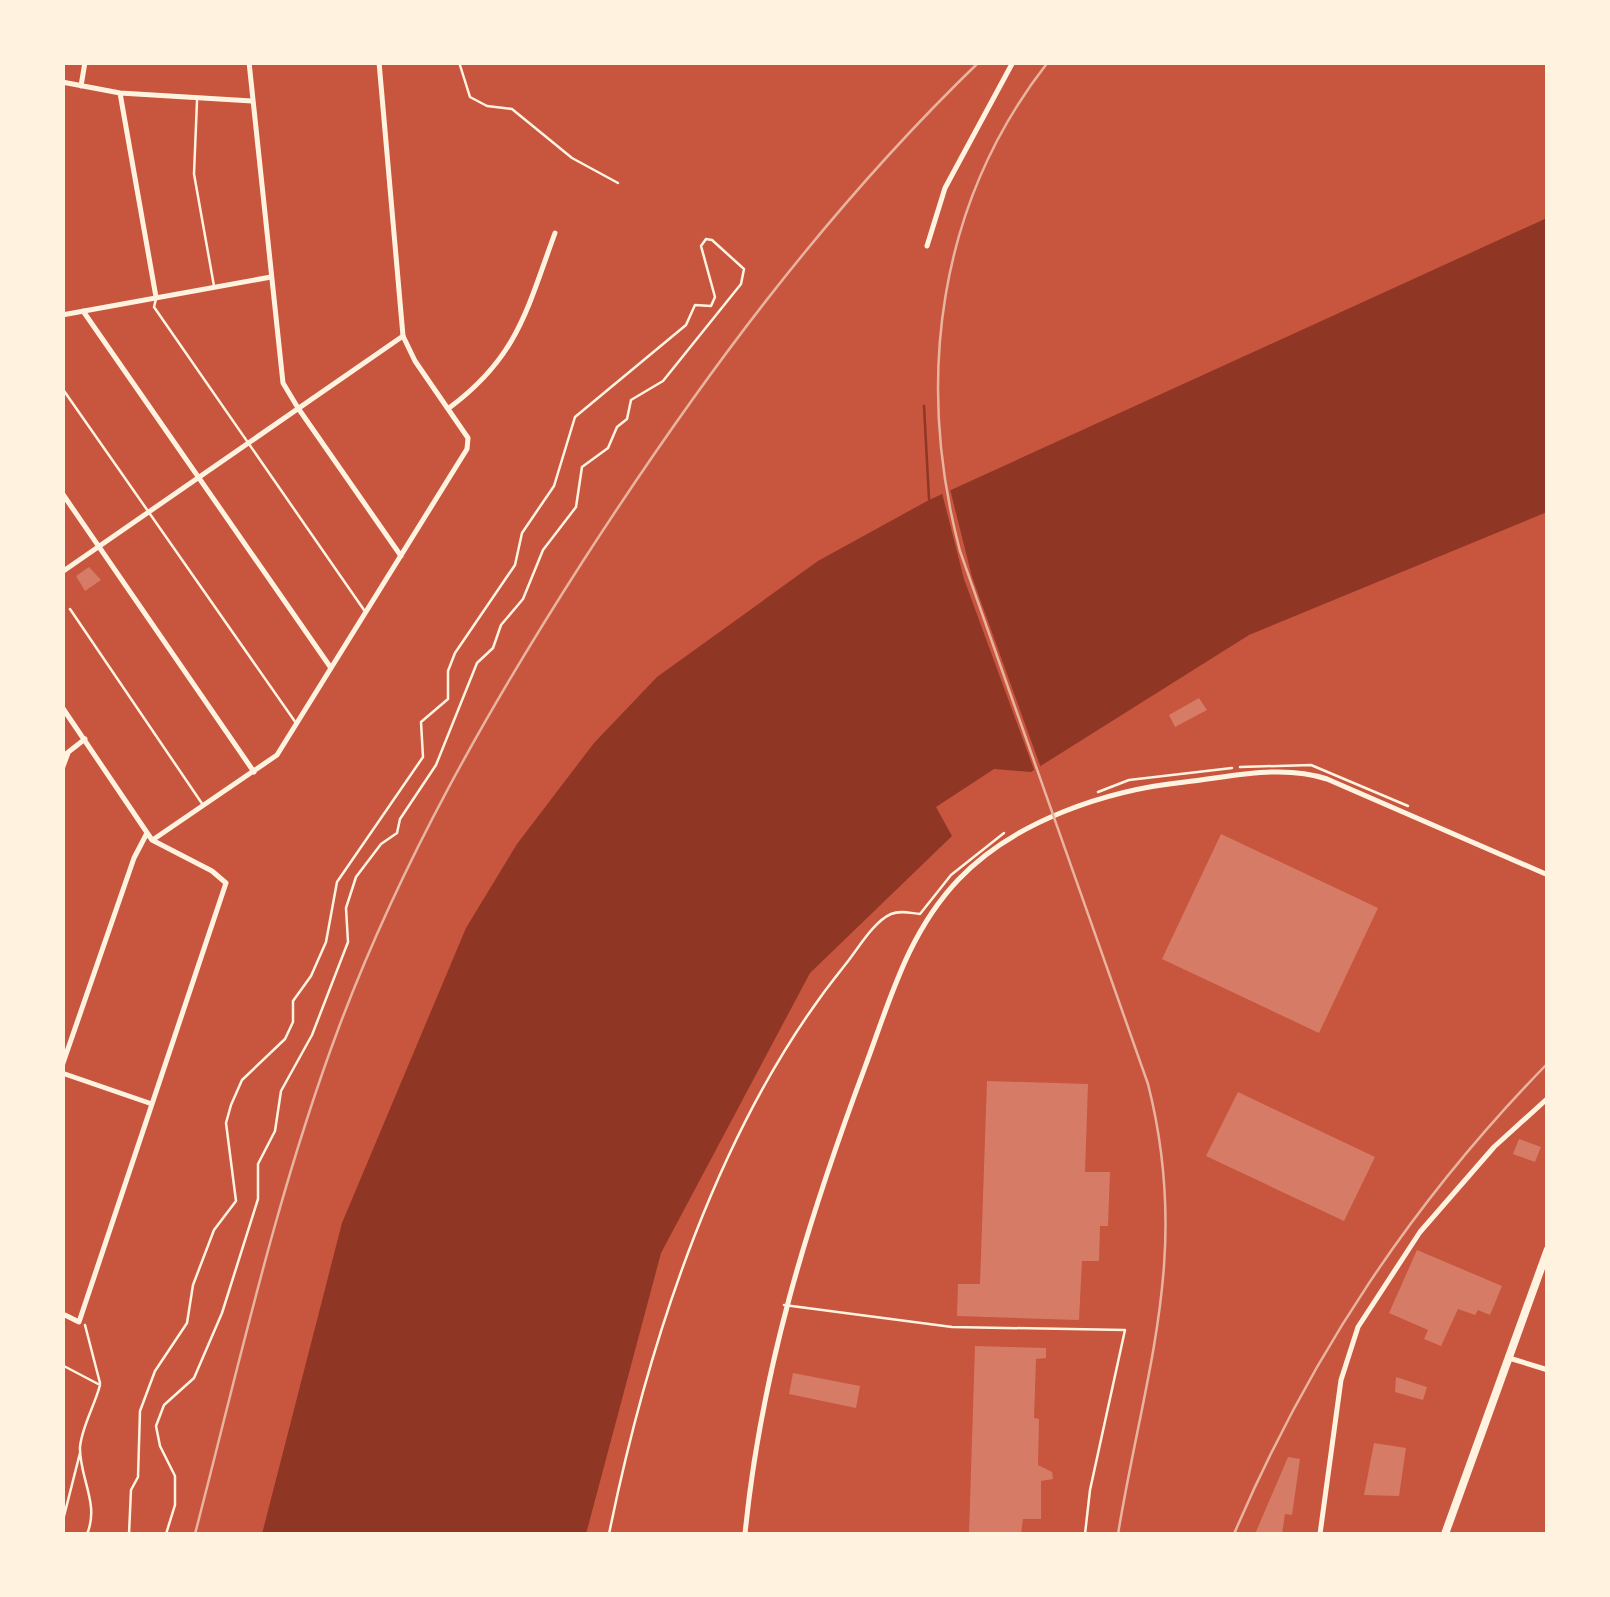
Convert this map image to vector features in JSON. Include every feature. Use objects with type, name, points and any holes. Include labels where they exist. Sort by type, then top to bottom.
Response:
[{"type":"main road","points":[[1445,1534],[1548,1249]]},
{"type":"main road","points":[[1434,1534],[1449,1523]]},
{"type":"street","points":[[80,86],[85,62]]},
{"type":"street","points":[[249,62],[282,383],[402,556]]},
{"type":"street","points":[[152,840],[277,754],[467,449],[468,438],[415,361],[403,336],[379,62]]},
{"type":"street","points":[[927,246],[950,177],[1013,62]]},
{"type":"street","points":[[62,82],[120,94],[252,101]]},
{"type":"street","points":[[120,94],[156,298]]},
{"type":"street","points":[[449,408],[487,379],[529,310],[555,233]]},
{"type":"street","points":[[62,315],[271,276]]},
{"type":"street","points":[[83,311],[331,668]]},
{"type":"street","points":[[62,572],[403,336]]},
{"type":"street","points":[[62,493],[254,772]]},
{"type":"street","points":[[62,707],[152,840],[212,870],[226,883],[79,1322],[64,1315]]},
{"type":"street","points":[[62,769],[65,755],[84,739]]},
{"type":"street","points":[[744,1534],[750,1477],[784,1305],[818,1194],[907,951],[949,890],[1004,842],[1132,789],[1273,772],[1305,772],[1548,875]]},
{"type":"street","points":[[147,833],[134,858],[62,1070],[152,1104]]},
{"type":"street","points":[[1320,1534],[1345,1361],[1358,1328],[1420,1232],[1494,1147],[1548,1098]]},
{"type":"street","points":[[1508,1358],[1548,1370]]},
{"type":"lane","points":[[460,62],[470,97],[486,106],[512,108],[572,158],[618,182]]},
{"type":"lane","points":[[197,98],[194,174],[214,287]]},
{"type":"lane","points":[[156,298],[154,306],[366,612]]},
{"type":"lane","points":[[62,388],[297,725]]},
{"type":"lane","points":[[70,609],[204,806]]},
{"type":"lane","points":[[784,1305],[952,1327],[1125,1330],[1090,1490],[1085,1534]]},
{"type":"path","points":[[129,1534],[131,1490],[138,1478],[140,1411],[147,1388],[187,1323],[193,1285],[214,1230],[236,1201],[226,1122],[230,1105],[242,1080],[284,1039],[293,1022],[293,1000],[311,976],[326,942],[337,882],[423,757],[421,722],[448,699],[448,670],[455,653],[515,565],[522,533],[554,486],[576,418],[686,325],[695,305],[710,306],[715,297],[701,246],[712,240],[744,270],[741,284],[663,381],[631,400],[627,419],[618,426],[608,448],[582,466],[576,507],[543,550],[523,599],[500,625],[494,648],[478,663],[436,764],[400,819],[397,833],[381,844],[356,877],[346,908],[348,942],[312,1035],[281,1091],[274,1130],[258,1164],[258,1199],[222,1314],[194,1378],[164,1405],[156,1426],[160,1446],[175,1476],[174,1505],[166,1534]]},
{"type":"path","points":[[1093,794],[1129,780],[1290,763],[1337,773],[1420,812]]},
{"type":"path","points":[[609,1534],[650,1366],[728,1160],[765,1087],[813,1008],[885,918],[899,912],[920,914],[967,860],[1014,828]]},
{"type":"path","points":[[62,1524],[100,1385],[89,1350],[88,1328],[79,1322]]},
{"type":"path","points":[[64,1366],[100,1385]]},
{"type":"path","points":[[80,1452],[91,1498],[92,1522],[87,1534]]},
{"type":"shaded area","points":[[1547,218],[1547,512],[1249,635],[1031,772],[994,769],[936,807],[952,836],[810,973],[661,1253],[586,1534],[262,1534],[342,1223],[466,928],[517,844],[594,743],[657,677],[818,561],[929,500]]},
{"type":"pier","points":[[949,485],[972,577],[1042,771],[1036,775],[964,579],[941,489]]},
{"type":"building","points":[[89,567],[101,580],[85,591],[76,576]]},
{"type":"building","points":[[1199,698],[1207,710],[1175,727],[1169,715]]},
{"type":"building","points":[[1221,834],[1378,908],[1319,1033],[1162,959]]},
{"type":"building","points":[[987,1081],[1088,1084],[1085,1172],[1110,1172],[1108,1226],[1100,1226],[1099,1261],[1082,1261],[1079,1320],[957,1316],[958,1284],[980,1284]]},
{"type":"building","points":[[1238,1092],[1375,1157],[1344,1221],[1206,1156]]},
{"type":"building","points":[[1519,1139],[1541,1147],[1535,1162],[1513,1154]]},
{"type":"building","points":[[1417,1250],[1502,1286],[1490,1315],[1458,1309],[1441,1346],[1424,1339],[1428,1330],[1389,1313]]},
{"type":"building","points":[[975,1346],[1046,1348],[1046,1358],[1036,1359],[1034,1418],[1039,1419],[1038,1465],[1052,1472],[1053,1479],[1041,1481],[1041,1519],[1023,1519],[1021,1534],[969,1534]]},
{"type":"building","points":[[793,1373],[860,1386],[856,1408],[789,1394]]},
{"type":"building","points":[[1396,1377],[1427,1387],[1423,1400],[1395,1392]]},
{"type":"building","points":[[1374,1443],[1406,1448],[1399,1496],[1364,1495]]},
{"type":"building","points":[[1288,1457],[1300,1459],[1292,1515],[1285,1514],[1282,1534],[1255,1534]]},
{"type":"waterway","points":[[924,406],[929,499]]},
{"type":"railway","points":[[195,1534],[260,1279],[317,1089],[363,966],[418,846],[514,673],[672,428],[816,238],[922,119],[979,62]]},
{"type":"railway","points":[[1048,62],[1011,117],[981,174],[960,234],[946,296],[939,359],[939,423],[946,487],[960,551],[1148,1084],[1160,1145],[1165,1258],[1151,1365],[1118,1534]]},
{"type":"railway","points":[[1234,1534],[1296,1405],[1368,1284],[1452,1170],[1548,1063]]}]
